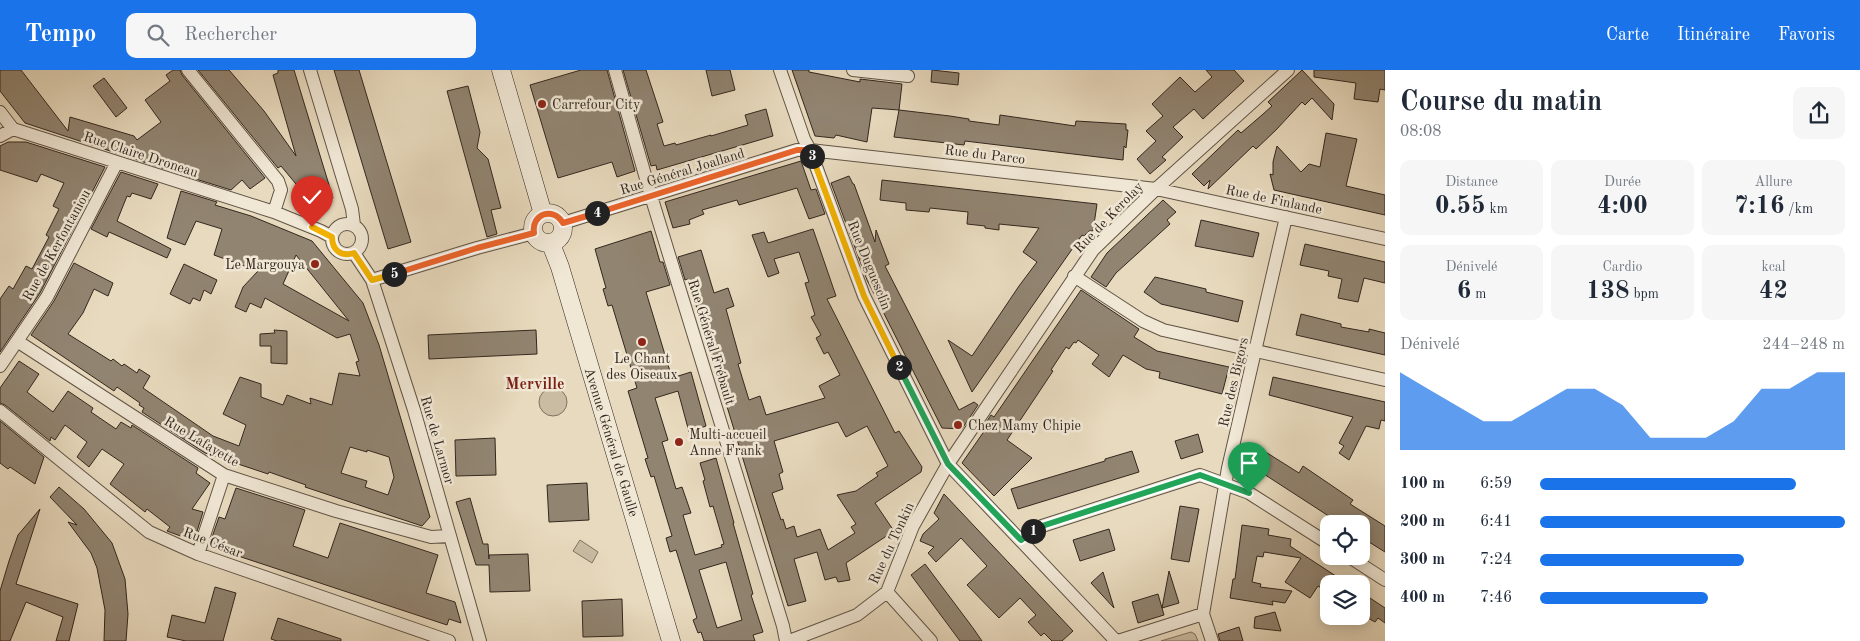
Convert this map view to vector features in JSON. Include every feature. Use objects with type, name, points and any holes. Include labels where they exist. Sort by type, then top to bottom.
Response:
[{"type":"main road","points":[[501,70],[543,214]]},
{"type":"main road","points":[[548,213],[557,216],[563,223],[562,236],[551,244],[542,242],[534,233],[534,224],[539,216],[543,214],[548,213]]},
{"type":"main road","name":"Avenue Général de Gaulle","points":[[551,244],[560,267],[671,641]]},
{"type":"street","points":[[188,70],[278,181],[281,190],[274,212],[321,230],[332,237]]},
{"type":"street","points":[[310,70],[352,209],[354,225],[362,236],[361,246],[354,253],[340,253],[333,246],[333,232],[340,225],[354,225]]},
{"type":"street","name":"Rue Général Frébault","points":[[615,70],[651,196],[788,641]]},
{"type":"street","name":"Rue Duguesclin","points":[[780,70],[804,139],[810,150],[864,296],[948,464],[1117,641]]},
{"type":"street","points":[[853,70],[908,76]]},
{"type":"street","name":"Rue de Kerolay","points":[[948,464],[1093,250],[1156,188],[1288,70]]},
{"type":"street","points":[[0,112],[13,129],[0,136]]},
{"type":"street","name":"Rue Claire Droneau","points":[[13,129],[274,212]]},
{"type":"street","name":"Rue Général Joalland","points":[[563,223],[797,150],[810,150]]},
{"type":"street","name":"Rue du Parco","points":[[810,150],[827,150],[1156,188]]},
{"type":"street","name":"Rue de Kerfontaniou","points":[[0,366],[47,296],[117,162]]},
{"type":"street","name":"Rue de Finlande","points":[[1156,188],[1385,239]]},
{"type":"street","name":"Rue des Bigors","points":[[1203,614],[1228,468],[1286,217]]},
{"type":"street","points":[[372,280],[534,233]]},
{"type":"street","name":"Rue de Larmor","points":[[354,253],[372,280],[414,410],[480,641]]},
{"type":"street","points":[[1074,276],[1143,321],[1162,330],[1385,380]]},
{"type":"street","name":"Rue Lafayette","points":[[17,341],[224,475],[336,511],[431,537],[449,536]]},
{"type":"street","name":"Rue César","points":[[0,411],[149,532],[198,554],[449,641]]},
{"type":"street","name":"Rue du Tonkin","points":[[788,641],[857,614],[887,592],[913,526],[948,464]]},
{"type":"street","points":[[198,554],[224,475]]},
{"type":"street","points":[[1021,540],[1042,526],[1200,475],[1249,493],[1320,538]]},
{"type":"street","points":[[1362,565],[1385,580]]},
{"type":"street","points":[[887,592],[931,641]]},
{"type":"street","points":[[1117,641],[1203,614],[1212,641]]},
{"type":"shaded area","points":[[553,388],[563,392],[567,402],[563,412],[553,416],[543,412],[539,402],[543,392]]},
{"type":"shaded area","points":[[580,540],[598,552],[592,563],[573,551]]},
{"type":"shaded area","points":[[1191,632],[1195,634],[1198,641],[1161,641]]},
{"type":"building","points":[[0,70],[21,70],[68,131],[70,117],[134,136],[137,140],[161,122],[145,100],[170,81],[166,75],[173,70],[180,70],[182,75],[265,178],[250,189],[242,180],[231,190],[186,176],[187,174],[166,167],[165,169],[25,123],[0,91]]},
{"type":"building","points":[[198,70],[229,70],[264,111],[296,156],[273,75],[278,73],[278,70],[294,70],[333,198],[316,208],[281,166],[278,168]]},
{"type":"building","points":[[334,70],[359,70],[411,242],[388,249]]},
{"type":"building","points":[[581,70],[607,70],[635,171],[617,177],[612,162],[558,178],[530,85]]},
{"type":"building","points":[[623,70],[646,70],[663,122],[657,124],[664,146],[675,143],[676,145],[748,125],[745,115],[766,109],[773,136],[657,170],[656,165],[651,166]]},
{"type":"building","points":[[706,70],[730,70],[735,90],[712,96]]},
{"type":"building","points":[[792,70],[809,70],[809,72],[860,82],[860,79],[902,84],[899,110],[872,108],[867,142],[836,135],[834,138],[815,136]]},
{"type":"building","points":[[932,70],[959,73],[958,85],[931,82]]},
{"type":"building","points":[[1206,70],[1234,70],[1244,81],[1203,119],[1194,109],[1173,127],[1183,137],[1162,157],[1166,160],[1150,174],[1137,159],[1156,141],[1146,131],[1163,116],[1152,104],[1180,77],[1195,92],[1212,77]]},
{"type":"building","points":[[1302,70],[1334,104],[1332,120],[1312,98],[1305,105],[1302,102],[1256,149],[1253,146],[1208,189],[1210,180],[1204,186],[1192,174],[1238,130],[1241,133],[1272,106],[1268,102]]},
{"type":"building","points":[[1314,70],[1385,70],[1385,90],[1380,89],[1378,102],[1354,99],[1356,83],[1314,77]]},
{"type":"building","points":[[104,78],[127,108],[116,117],[93,86]]},
{"type":"building","points":[[468,86],[480,132],[477,148],[488,159],[501,208],[491,210],[497,234],[487,237],[447,91]]},
{"type":"building","points":[[899,110],[950,116],[999,125],[1000,115],[1075,126],[1076,121],[1126,124],[1126,130],[1128,130],[1126,148],[1124,146],[1123,160],[965,141],[964,145],[894,137]]},
{"type":"building","points":[[1326,133],[1357,139],[1346,186],[1385,195],[1385,215],[1274,190],[1270,174],[1273,175],[1273,162],[1277,146],[1301,172],[1309,164],[1320,167]]},
{"type":"building","points":[[8,142],[26,142],[105,167],[40,293],[0,352],[0,299],[9,286],[13,289],[26,266],[32,269],[49,237],[46,235],[59,209],[53,206],[64,183],[41,174],[37,182],[0,170],[0,146]]},
{"type":"building","points":[[801,161],[811,190],[816,189],[825,214],[809,219],[797,188],[739,205],[737,200],[702,210],[704,214],[689,220],[690,224],[673,228],[665,202]]},
{"type":"building","points":[[121,172],[158,184],[151,199],[132,193],[130,197],[127,196],[117,221],[171,249],[167,258],[109,232],[107,237],[91,229]]},
{"type":"building","points":[[849,176],[854,184],[875,242],[876,230],[889,264],[885,266],[959,410],[974,402],[978,405],[962,429],[942,428],[867,280],[831,183]]},
{"type":"building","points":[[882,180],[1097,204],[1093,231],[1089,231],[1084,236],[1082,235],[972,392],[948,340],[972,356],[1037,262],[1023,252],[1039,228],[999,224],[999,230],[967,224],[968,212],[930,208],[929,212],[906,210],[906,203],[880,200]]},
{"type":"building","points":[[181,191],[217,202],[215,205],[251,216],[312,241],[363,303],[379,345],[430,517],[422,526],[305,487],[306,485],[269,472],[268,474],[205,453],[142,412],[144,408],[139,405],[140,403],[117,387],[114,391],[31,335],[54,301],[74,263],[113,283],[108,296],[94,289],[83,313],[68,334],[111,361],[113,359],[122,366],[124,364],[137,373],[139,369],[150,376],[143,388],[213,436],[239,446],[246,425],[223,414],[240,377],[261,384],[261,397],[283,405],[287,395],[311,404],[310,398],[332,405],[339,373],[360,376],[356,362],[359,361],[350,334],[337,338],[265,298],[261,308],[250,303],[246,312],[235,307],[243,287],[258,271],[214,255],[222,229],[196,221],[185,245],[167,238]],"holes":[[[296,255],[349,321],[283,284]],[[350,447],[389,457],[394,477],[388,495],[365,487],[367,481],[341,473]]]},
{"type":"building","points":[[1163,200],[1176,212],[1167,220],[1170,224],[1116,273],[1106,287],[1091,277],[1107,253]]},
{"type":"building","points":[[1201,220],[1259,233],[1253,257],[1195,246]]},
{"type":"building","points":[[813,229],[836,296],[827,299],[895,433],[899,431],[922,467],[921,472],[875,503],[894,531],[846,563],[850,580],[838,582],[836,577],[825,580],[817,552],[794,559],[806,601],[788,606],[688,279],[685,280],[678,257],[701,250],[714,293],[728,288],[734,306],[726,309],[741,363],[738,364],[749,400],[760,396],[766,415],[825,398],[819,386],[840,375],[828,352],[824,354],[816,338],[821,335],[811,317],[815,315],[805,283],[809,282],[799,252],[774,259],[779,273],[768,277],[752,235],[764,232],[768,243]],"holes":[[[838,422],[846,437],[867,426],[888,466],[876,473],[878,476],[856,491],[837,495],[856,524],[851,527],[855,533],[828,550],[820,529],[797,537],[794,526],[786,529],[783,519],[781,520],[772,493],[783,489],[779,474],[783,472],[774,441]]]},
{"type":"building","points":[[651,231],[660,262],[663,262],[670,285],[646,292],[672,378],[691,372],[706,426],[689,432],[678,391],[655,398],[668,440],[662,442],[676,489],[682,487],[691,513],[683,515],[695,555],[722,547],[721,545],[724,544],[713,506],[710,507],[700,463],[716,458],[753,594],[751,595],[763,632],[753,635],[755,641],[704,641],[701,632],[698,633],[693,620],[697,618],[676,550],[670,552],[666,538],[672,536],[654,476],[651,477],[645,459],[648,458],[628,391],[637,388],[612,305],[608,306],[603,289],[606,288],[595,249]],"holes":[[[726,562],[742,620],[717,628],[699,570]]]},
{"type":"building","points":[[1305,244],[1385,262],[1385,283],[1364,278],[1358,302],[1338,298],[1342,279],[1328,276],[1329,271],[1300,265]]},
{"type":"building","points":[[184,264],[217,280],[211,294],[204,290],[200,301],[193,298],[190,304],[170,294]]},
{"type":"building","points":[[1155,277],[1206,289],[1206,292],[1243,301],[1238,322],[1161,304],[1144,292]]},
{"type":"building","points":[[1081,290],[1139,329],[1134,337],[1157,351],[1229,367],[1222,394],[1159,378],[1160,372],[1146,369],[1123,355],[1109,377],[1092,364],[1099,355],[1078,340],[1069,349],[1066,347],[1051,370],[1053,371],[1007,440],[1032,458],[994,496],[962,463],[985,430],[981,430],[991,415],[994,417]]},
{"type":"building","points":[[1301,314],[1341,324],[1341,327],[1369,332],[1369,329],[1385,333],[1385,355],[1296,335]]},
{"type":"building","points":[[274,330],[287,331],[287,364],[271,363],[271,346],[260,346],[260,334],[275,333]]},
{"type":"building","points":[[536,330],[537,354],[429,359],[428,335]]},
{"type":"building","points":[[19,361],[39,374],[27,392],[53,412],[68,391],[93,408],[91,412],[116,429],[121,422],[131,428],[132,425],[198,468],[196,473],[210,483],[192,509],[203,512],[194,541],[167,531],[170,527],[147,509],[145,512],[110,484],[124,464],[102,449],[89,467],[77,457],[87,442],[65,425],[55,440],[51,437],[50,441],[0,403],[0,388]]},
{"type":"building","points":[[1273,377],[1385,402],[1385,421],[1381,420],[1379,429],[1366,426],[1349,460],[1339,453],[1344,446],[1339,443],[1353,417],[1269,395]]},
{"type":"building","points":[[0,421],[44,457],[35,484],[10,467],[8,469],[0,463]]},
{"type":"building","points":[[1198,434],[1203,452],[1181,459],[1175,441]]},
{"type":"building","points":[[495,438],[496,475],[456,476],[455,440]]},
{"type":"building","points":[[1132,451],[1139,472],[1018,509],[1011,489]]},
{"type":"building","points":[[1264,451],[1299,473],[1303,466],[1353,500],[1350,504],[1368,515],[1327,515],[1253,467]]},
{"type":"building","points":[[587,483],[589,520],[549,522],[547,485]]},
{"type":"building","points":[[59,487],[84,509],[112,543],[125,579],[128,614],[126,641],[104,641],[105,610],[97,568],[91,553],[68,522],[77,525],[50,497]]},
{"type":"building","points":[[236,488],[305,510],[293,546],[328,558],[340,523],[438,555],[426,593],[455,602],[461,623],[449,619],[447,625],[220,550],[211,540],[219,517],[225,519]]},
{"type":"building","points":[[944,494],[1073,631],[1062,641],[1052,641],[1044,633],[1041,636],[1028,622],[1036,615],[1020,598],[999,618],[967,585],[987,566],[961,538],[936,562],[928,553],[934,547],[920,541],[923,534],[939,519],[934,513]]},
{"type":"building","points":[[470,498],[483,544],[488,544],[489,559],[489,555],[528,554],[530,591],[490,592],[489,565],[476,565],[456,502]]},
{"type":"building","points":[[1180,506],[1199,509],[1189,562],[1171,559]]},
{"type":"building","points":[[40,509],[16,584],[78,604],[69,641],[56,641],[63,617],[26,602],[10,641],[0,641],[0,591],[9,561],[18,535]]},
{"type":"building","points":[[1370,517],[1385,526],[1385,552],[1370,543]]},
{"type":"building","points":[[1242,525],[1269,529],[1268,535],[1291,539],[1290,546],[1334,575],[1320,575],[1320,587],[1318,586],[1310,598],[1285,582],[1301,558],[1264,552],[1263,557],[1257,556],[1252,582],[1261,584],[1260,587],[1292,591],[1285,603],[1272,601],[1273,605],[1230,598],[1233,579],[1235,579]]},
{"type":"building","points":[[1109,529],[1115,550],[1080,561],[1073,540]]},
{"type":"building","points":[[925,564],[982,641],[960,641],[911,575]]},
{"type":"building","points":[[1169,571],[1179,603],[1162,608]]},
{"type":"building","points":[[1103,572],[1114,608],[1091,583]]},
{"type":"building","points":[[215,587],[236,593],[223,641],[186,641],[167,637],[172,615],[205,623]]},
{"type":"building","points":[[1158,594],[1164,615],[1138,623],[1132,602]]},
{"type":"building","points":[[1370,598],[1385,608],[1385,623],[1378,618],[1375,622],[1370,619]]},
{"type":"building","points":[[622,599],[623,636],[583,637],[582,601]]},
{"type":"building","points":[[1275,612],[1281,631],[1254,628],[1255,617]]},
{"type":"building","points":[[278,618],[341,639],[341,641],[277,641],[271,639]]},
{"type":"building","points":[[1239,627],[1243,641],[1220,641],[1218,634]]},
{"type":"place","name":"Carrefour City","points":[[542,104]]},
{"type":"place","name":"Le Margouya","points":[[315,264]]},
{"type":"place","name":"Le Chant des Oiseaux","points":[[642,342]]},
{"type":"place","name":"Chez Mamy Chipie","points":[[958,425]]},
{"type":"place","name":"Multi-accueil Anne Frank","points":[[679,442]]},
{"type":"district","name":"Merville","points":[[535,383]]},
{"type":"route","points":[[312,227],[332,237],[333,246],[340,253],[354,253],[372,280],[534,233],[534,224],[539,216],[543,214],[553,214],[561,219],[563,223],[797,150],[810,150],[864,296],[948,464],[1021,540],[1042,526],[1200,475],[1249,493]]}]
